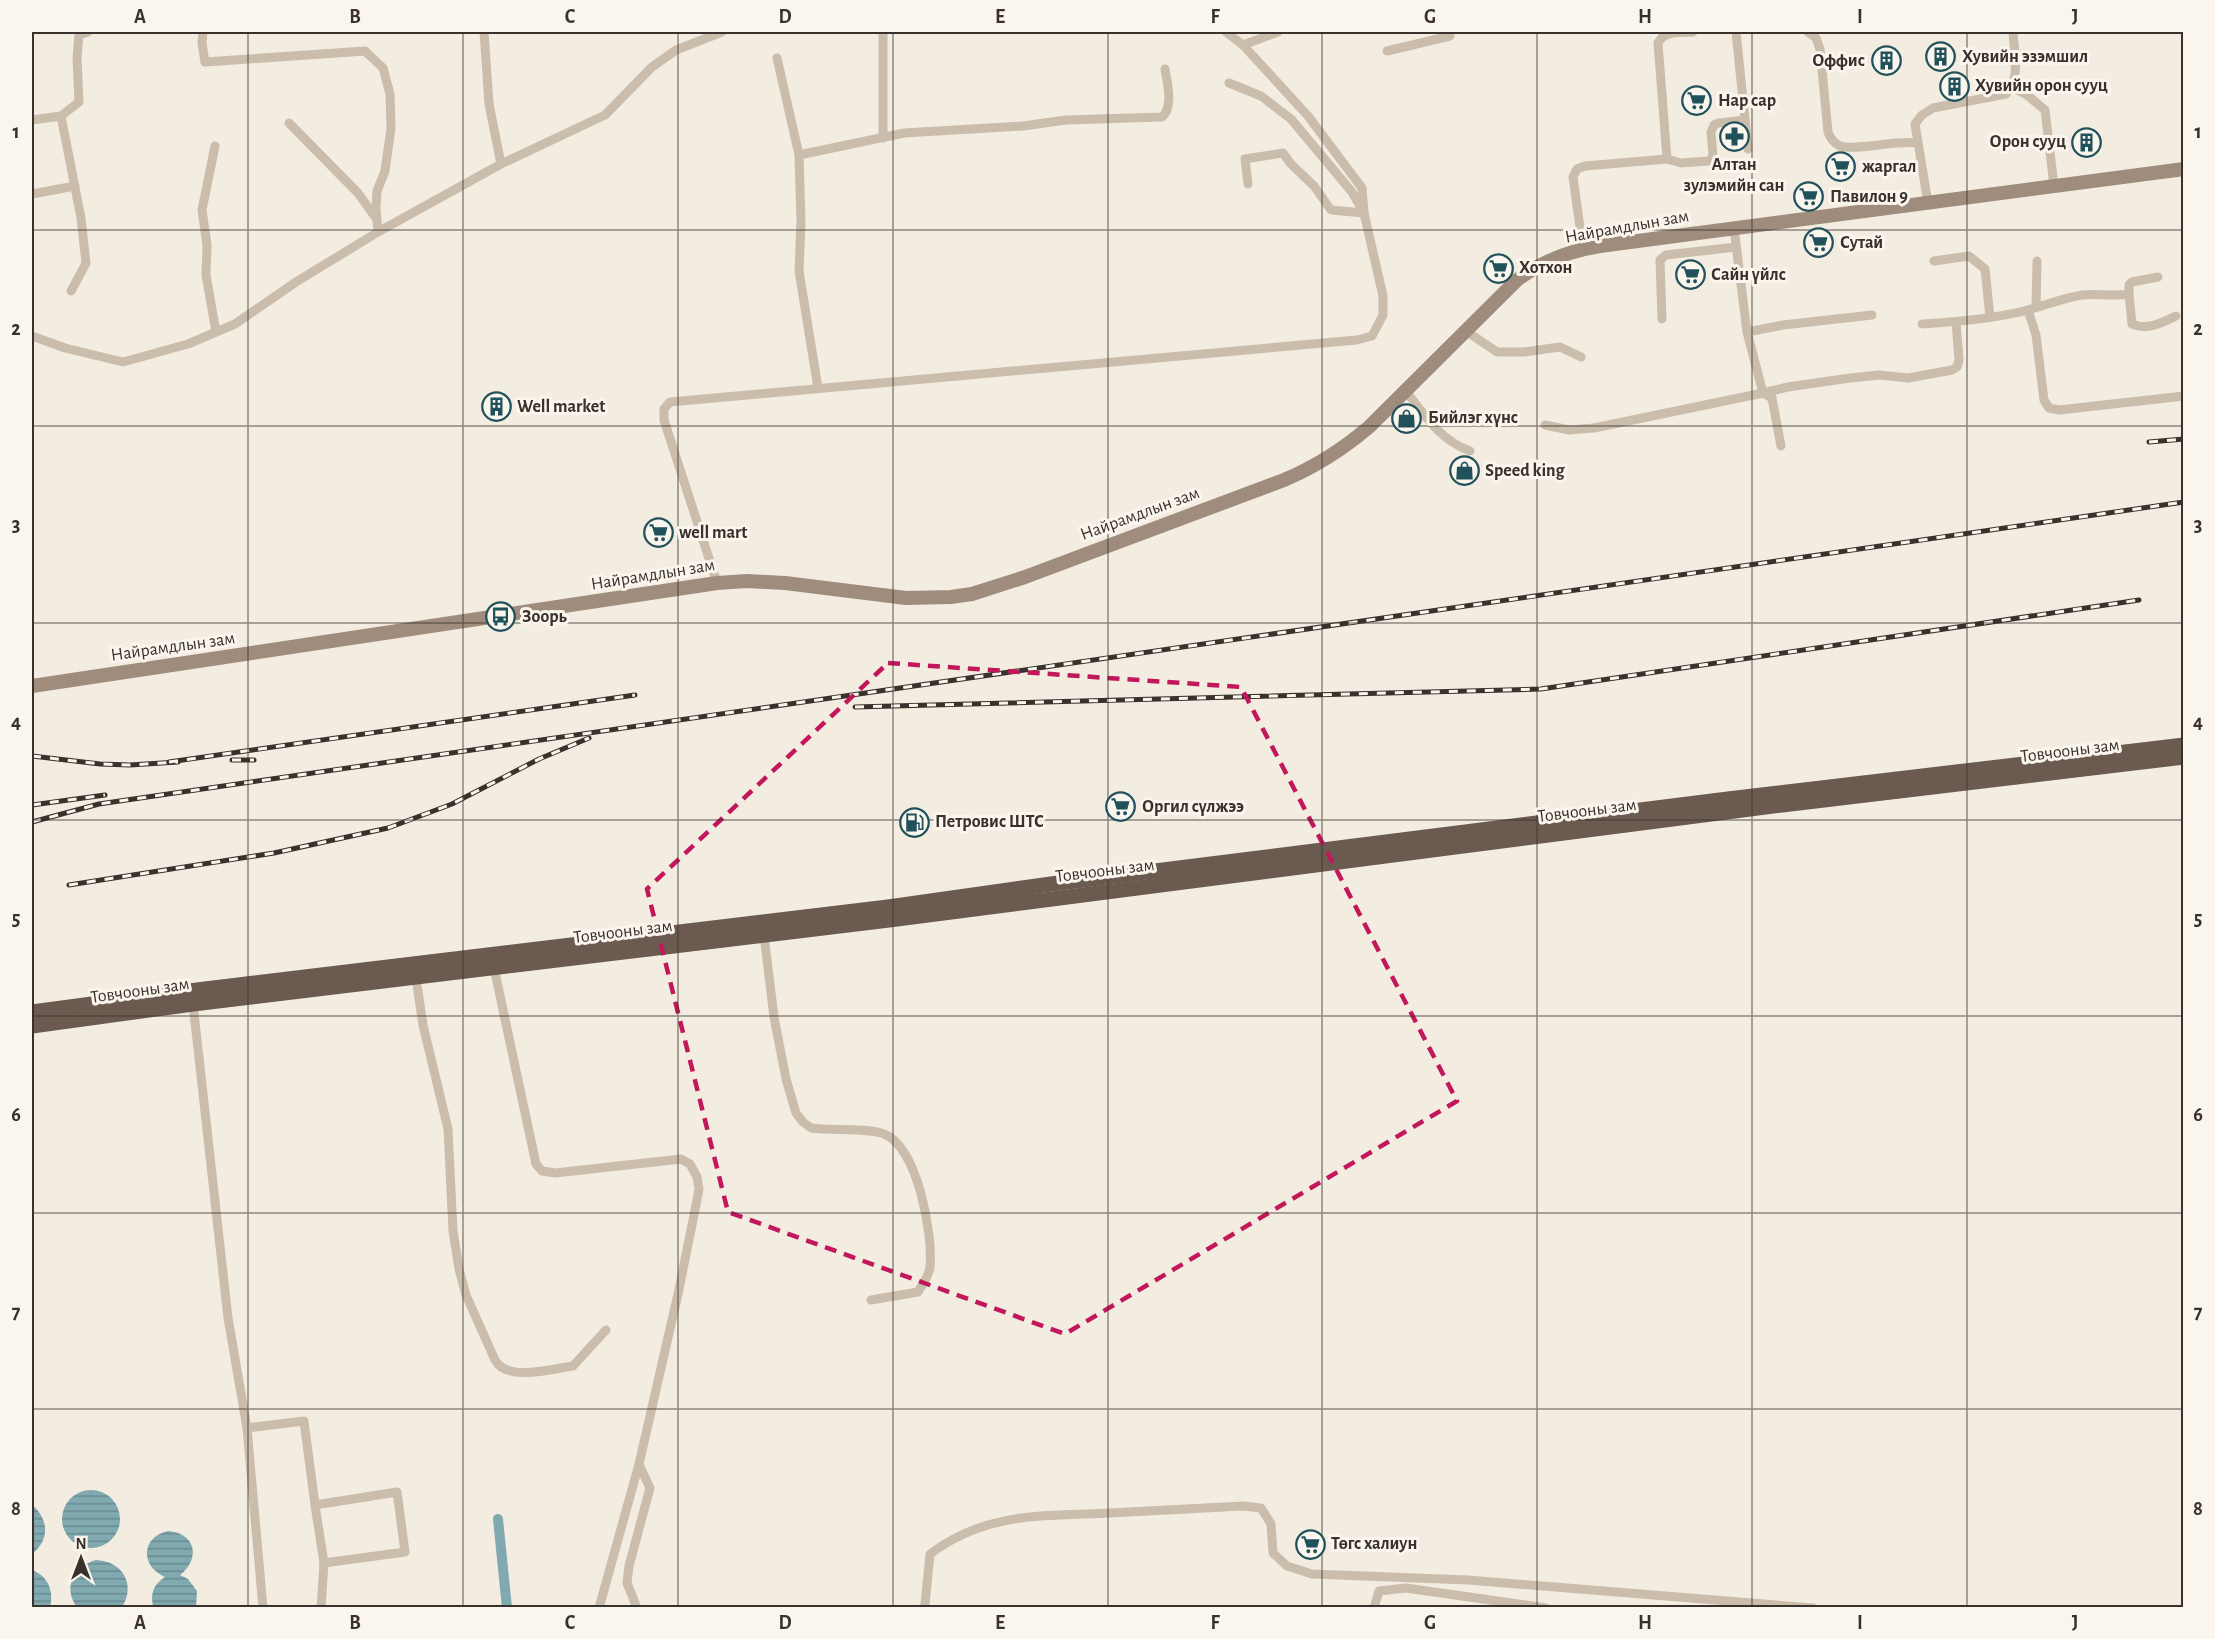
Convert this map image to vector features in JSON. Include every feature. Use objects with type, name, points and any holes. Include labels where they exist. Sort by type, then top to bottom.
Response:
[{"type":"highway","name":"Товчооны зам","points":[[32,1026],[193,1004],[416,978],[493,962],[1728,799],[2184,745]]},
{"type":"highway","name":"Товчооны зам","points":[[32,1012],[197,990],[764,935],[1782,805],[2184,757]]},
{"type":"main road","name":"Найрамдлын зам","points":[[32,686],[717,583],[775,582],[906,598],[951,597],[983,591],[1298,474],[1321,462],[1349,444],[1406,391],[1504,292],[1527,272],[1548,261],[1583,249],[2184,169]]},
{"type":"street","points":[[203,32],[205,62],[365,51],[383,68],[390,94],[391,129],[385,171],[377,191],[375,217],[378,232]]},
{"type":"street","points":[[484,32],[489,104],[501,164]]},
{"type":"street","points":[[32,336],[65,348],[123,362],[188,344],[216,332],[234,324],[296,282],[378,232],[501,164],[605,115],[652,67],[676,50],[722,32]]},
{"type":"street","points":[[883,32],[883,138]]},
{"type":"street","points":[[717,583],[664,420],[664,409],[669,402],[1365,339],[1372,336],[1383,315],[1383,296],[1364,213],[1362,188],[1308,116],[1243,45],[1226,32]]},
{"type":"street","points":[[1243,45],[1278,32]]},
{"type":"street","points":[[1387,51],[1450,36],[1449,32]]},
{"type":"street","points":[[1667,159],[1658,43],[1666,34],[1693,32]]},
{"type":"street","points":[[1736,32],[1748,149]]},
{"type":"street","points":[[1811,32],[1819,43],[1827,132],[1830,138],[1841,146],[1847,147],[1917,143]]},
{"type":"street","points":[[1928,203],[1915,124],[1922,114],[1933,108],[1995,97],[2006,94],[2013,88],[2015,78],[2013,32]]},
{"type":"street","points":[[32,120],[61,116],[79,102],[77,58],[80,33]]},
{"type":"street","points":[[777,58],[799,155],[801,222],[799,271],[818,388]]},
{"type":"street","points":[[799,155],[904,133],[1023,126],[1066,120],[1162,117],[1168,110],[1165,69]]},
{"type":"street","points":[[1229,83],[1261,96],[1291,119],[1345,183],[1364,213]]},
{"type":"street","points":[[2013,88],[2027,95],[2045,110],[2054,186]]},
{"type":"street","points":[[61,116],[81,218],[86,263],[71,291]]},
{"type":"street","points":[[1583,249],[1573,177],[1577,169],[1585,166],[1667,159],[1681,163],[1710,161],[1713,156],[1714,125],[1744,120]]},
{"type":"street","points":[[289,123],[358,193],[375,217]]},
{"type":"street","points":[[215,146],[202,210],[207,245],[206,275],[216,332]]},
{"type":"street","points":[[1248,184],[1245,159],[1283,153],[1314,186],[1331,210],[1364,213]]},
{"type":"street","points":[[32,194],[75,186]]},
{"type":"street","points":[[1734,228],[1747,332],[1763,393],[1772,398],[1781,446]]},
{"type":"street","points":[[1662,319],[1660,260],[1666,255],[1737,246]]},
{"type":"street","points":[[1934,261],[1968,256],[1985,269],[1990,317]]},
{"type":"street","points":[[2037,261],[2032,309],[2044,400],[2049,408],[2059,410],[2184,396]]},
{"type":"street","points":[[2158,277],[2132,282],[2128,285],[2132,324],[2138,327],[2152,327],[2175,316]]},
{"type":"street","points":[[1922,324],[1990,317],[2084,295],[2129,294]]},
{"type":"street","points":[[1747,332],[1783,325],[1872,315]]},
{"type":"street","points":[[1545,425],[1569,430],[1594,428],[1788,387],[1879,375],[1908,378],[1952,370],[1957,367],[1959,360],[1956,322]]},
{"type":"street","points":[[1466,331],[1497,352],[1524,352],[1560,347],[1581,357]]},
{"type":"street","points":[[1406,391],[1440,434],[1456,446],[1470,451]]},
{"type":"street","points":[[764,935],[776,1028],[786,1079],[796,1113],[811,1128],[883,1133],[901,1146],[912,1165],[925,1209],[930,1269],[918,1292],[871,1300]]},
{"type":"street","points":[[493,962],[536,1164],[542,1171],[555,1173],[681,1159],[690,1164],[697,1177],[699,1188],[678,1294],[639,1464],[599,1608]]},
{"type":"street","points":[[416,978],[423,1025],[448,1129],[453,1231],[459,1269],[466,1295],[495,1360],[502,1369],[514,1373],[573,1366],[606,1330]]},
{"type":"street","points":[[193,1004],[228,1318],[247,1428],[263,1608]]},
{"type":"street","points":[[247,1428],[304,1421],[324,1563],[321,1608]]},
{"type":"street","points":[[637,1608],[627,1583],[629,1566],[650,1488],[639,1464]]},
{"type":"street","points":[[315,1505],[398,1492],[405,1552],[324,1563]]},
{"type":"street","points":[[923,1608],[926,1604],[930,1554],[950,1539],[971,1530],[1015,1518],[1243,1506],[1262,1508],[1271,1524],[1273,1553],[1287,1566],[1312,1574],[1455,1579],[1813,1608]]},
{"type":"street","points":[[1374,1608],[1379,1590],[1406,1588],[1546,1608]]},
{"type":"highlighted area","points":[[888,663],[1241,687],[1457,1101],[1065,1334],[728,1212],[647,889]]},
{"type":"water","points":[[91,1490],[102,1492],[115,1503],[120,1519],[118,1530],[107,1543],[91,1548],[80,1546],[67,1535],[62,1519],[64,1508],[75,1495]]},
{"type":"water","points":[[32,1505],[42,1517],[45,1530],[42,1542],[32,1554]]},
{"type":"water","points":[[168,1531],[185,1536],[190,1542],[193,1555],[191,1562],[180,1575],[188,1579],[197,1591],[196,1607],[153,1606],[154,1589],[165,1577],[151,1566],[147,1552],[153,1539]]},
{"type":"water","points":[[96,1560],[113,1565],[124,1576],[128,1591],[122,1607],[77,1607],[73,1600],[71,1585],[76,1572]]},
{"type":"water","points":[[32,1570],[46,1580],[51,1595],[50,1607],[32,1607]]},
{"type":"waterway","points":[[498,1519],[507,1608]]},
{"type":"railway","points":[[2149,442],[2184,439]]},
{"type":"railway","points":[[32,822],[99,804],[2184,502]]},
{"type":"railway","points":[[855,707],[1541,689],[2139,600]]},
{"type":"railway","points":[[169,762],[635,695]]},
{"type":"railway","points":[[69,885],[274,853],[388,828],[452,804],[539,759],[589,738]]},
{"type":"railway","points":[[32,756],[100,764],[178,762]]},
{"type":"railway","points":[[232,760],[254,760]]},
{"type":"railway","points":[[32,805],[105,795]]},
{"type":"place","name":"Хувийн эзэмшил","points":[[1941,57]]},
{"type":"place","name":"Оффис","points":[[1886,61]]},
{"type":"place","name":"Хувийн орон сууц","points":[[1954,86]]},
{"type":"place","name":"Нар сар","points":[[1697,101]]},
{"type":"place","name":"Алтан зулэмийн сан","points":[[1734,136]]},
{"type":"place","name":"Орон сууц","points":[[2087,142]]},
{"type":"place","name":"жаргал","points":[[1841,167]]},
{"type":"place","name":"Павилон 9","points":[[1809,197]]},
{"type":"place","name":"Сутай","points":[[1819,243]]},
{"type":"place","name":"Хотхон","points":[[1498,268]]},
{"type":"place","name":"Сайн үйлс","points":[[1690,275]]},
{"type":"place","name":"Well market","points":[[496,407]]},
{"type":"place","name":"Бийлэг хүнс","points":[[1407,418]]},
{"type":"place","name":"Speed king","points":[[1464,471]]},
{"type":"place","name":"well mart","points":[[658,533]]},
{"type":"place","name":"Зоорь","points":[[501,617]]},
{"type":"place","name":"Оргил сүлжээ","points":[[1121,807]]},
{"type":"place","name":"Петровис ШТС","points":[[914,822]]},
{"type":"place","name":"Төгс халиун","points":[[1310,1544]]}]
